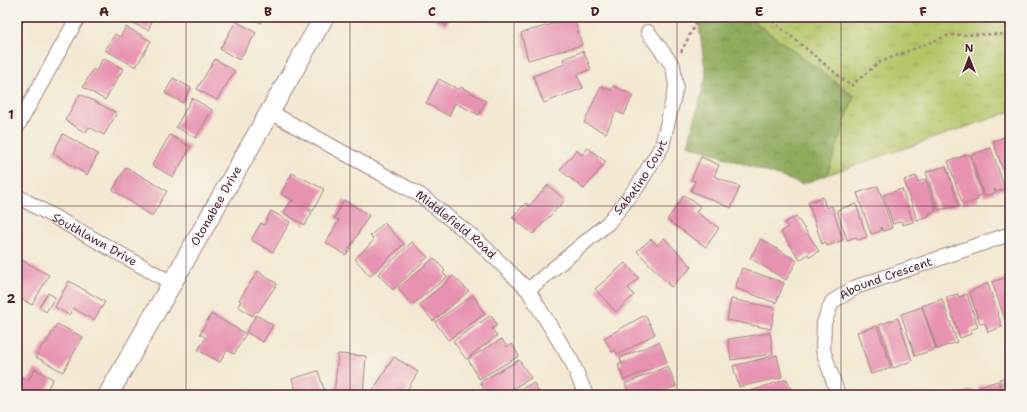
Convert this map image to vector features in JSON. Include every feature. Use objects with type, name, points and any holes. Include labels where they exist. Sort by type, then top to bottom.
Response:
[{"type":"street","points":[[17,127],[78,17]]},
{"type":"street","name":"Otonabee Drive","points":[[108,395],[324,17]]},
{"type":"street","name":"Sabatino Court","points":[[528,290],[608,223],[637,187],[662,146],[676,87],[673,66],[648,32]]},
{"type":"street","name":"Middlefield Road","points":[[270,112],[420,195],[478,241],[528,290],[572,362],[586,395]]},
{"type":"street","name":"Southlawn Drive","points":[[17,196],[172,283]]},
{"type":"street","name":"Abound Crescent","points":[[838,395],[823,350],[824,323],[832,302],[856,287],[1010,234]]},
{"type":"path","points":[[673,66],[691,36],[699,17]]},
{"type":"path","points":[[768,17],[850,86],[878,63],[949,36],[1010,34]]},
{"type":"green space","points":[[704,17],[748,17],[854,96],[827,175],[802,184],[688,145],[706,76],[699,25]]},
{"type":"green space","points":[[748,17],[1010,17],[1010,112],[827,175],[854,96]]},
{"type":"building","points":[[17,17],[25,17],[20,27],[17,26]]},
{"type":"building","points":[[127,17],[154,17],[148,30],[126,20]]},
{"type":"building","points":[[250,17],[264,17],[261,23]]},
{"type":"building","points":[[430,17],[451,17],[446,26]]},
{"type":"building","points":[[574,18],[582,45],[528,60],[521,33]]},
{"type":"building","points":[[236,21],[256,33],[239,60],[220,49]]},
{"type":"building","points":[[126,27],[151,41],[136,67],[105,50],[115,34],[120,37]]},
{"type":"building","points":[[583,51],[591,69],[577,75],[583,88],[544,103],[533,76],[565,64],[563,59]]},
{"type":"building","points":[[103,58],[123,69],[105,100],[83,87],[93,69],[96,71]]},
{"type":"building","points":[[215,59],[235,71],[217,100],[197,89]]},
{"type":"building","points":[[173,78],[191,88],[183,103],[165,93]]},
{"type":"building","points":[[439,79],[459,90],[461,87],[486,101],[479,115],[455,103],[449,116],[426,103]]},
{"type":"building","points":[[601,86],[611,90],[613,86],[633,95],[624,115],[616,111],[606,133],[584,123]]},
{"type":"building","points":[[80,94],[117,113],[104,135],[89,127],[86,133],[65,120]]},
{"type":"building","points":[[192,98],[212,110],[196,138],[176,127]]},
{"type":"building","points":[[63,134],[98,154],[87,175],[53,153]]},
{"type":"building","points":[[170,135],[191,147],[173,177],[152,165]]},
{"type":"building","points":[[1008,136],[1010,141],[1010,181],[1007,182],[993,141]]},
{"type":"building","points":[[588,148],[606,162],[584,189],[560,170],[576,150],[582,155]]},
{"type":"building","points":[[991,148],[1005,189],[996,192],[995,189],[995,193],[984,196],[971,155]]},
{"type":"building","points":[[969,154],[982,194],[977,196],[978,200],[963,205],[948,161]]},
{"type":"building","points":[[701,157],[719,165],[714,176],[740,187],[731,208],[691,191],[695,181],[691,180]]},
{"type":"building","points":[[946,166],[959,206],[938,210],[926,172]]},
{"type":"building","points":[[126,167],[167,191],[152,216],[113,190]]},
{"type":"building","points":[[292,173],[324,189],[313,211],[310,209],[309,211],[312,213],[305,225],[284,213],[291,201],[294,201],[281,194]]},
{"type":"building","points":[[916,176],[918,182],[926,179],[936,211],[929,213],[929,216],[917,220],[904,180]]},
{"type":"building","points":[[548,185],[565,200],[533,234],[512,217],[526,203],[529,206]]},
{"type":"building","points":[[878,186],[892,228],[883,231],[881,227],[881,231],[871,234],[857,193]]},
{"type":"building","points":[[902,189],[913,222],[903,225],[901,221],[893,224],[883,195]]},
{"type":"building","points":[[684,195],[700,206],[696,212],[719,228],[706,247],[667,220]]},
{"type":"building","points":[[823,197],[826,208],[832,206],[843,240],[827,246],[826,242],[822,244],[808,202]]},
{"type":"building","points":[[344,200],[369,215],[346,255],[326,243],[339,220],[334,218]]},
{"type":"building","points":[[856,204],[867,237],[857,240],[856,237],[847,240],[837,210]]},
{"type":"building","points":[[271,211],[290,222],[273,252],[251,240],[261,223],[264,225]]},
{"type":"building","points":[[796,216],[819,251],[810,257],[808,254],[800,260],[781,232],[788,227],[785,223]]},
{"type":"building","points":[[384,223],[404,244],[370,276],[355,259],[374,240],[370,236]]},
{"type":"building","points":[[664,238],[692,267],[671,287],[637,251],[651,239],[657,245]]},
{"type":"building","points":[[761,239],[797,261],[786,280],[750,258]]},
{"type":"building","points":[[412,242],[428,257],[393,290],[378,274]]},
{"type":"building","points":[[18,258],[49,275],[32,305],[17,296]]},
{"type":"building","points":[[434,258],[445,271],[443,273],[447,277],[412,305],[398,288]]},
{"type":"building","points":[[625,263],[639,278],[628,288],[634,295],[616,312],[595,289]]},
{"type":"building","points":[[742,268],[784,283],[776,303],[735,288]]},
{"type":"building","points":[[258,271],[277,284],[258,312],[256,311],[252,316],[238,306],[241,301],[239,300]]},
{"type":"building","points":[[453,276],[469,291],[433,321],[419,305]]},
{"type":"building","points":[[1004,278],[1010,278],[1010,324],[1007,325],[992,282]]},
{"type":"building","points":[[69,281],[105,302],[94,320],[73,308],[69,315],[55,307]]},
{"type":"building","points":[[988,283],[1002,327],[988,332],[985,323],[980,324],[969,292]]},
{"type":"building","points":[[48,293],[55,297],[46,312],[39,307]]},
{"type":"building","points":[[958,294],[959,297],[967,294],[978,327],[970,330],[971,334],[960,338],[946,297]]},
{"type":"building","points":[[473,295],[485,314],[448,340],[435,322]]},
{"type":"building","points":[[731,299],[775,308],[771,329],[727,320]]},
{"type":"building","points":[[942,299],[957,342],[937,349],[922,306]]},
{"type":"building","points":[[922,307],[936,349],[915,356],[901,314]]},
{"type":"building","points":[[211,314],[246,334],[234,354],[227,350],[220,362],[198,350],[206,338],[200,334]]},
{"type":"building","points":[[256,315],[273,325],[263,342],[246,332]]},
{"type":"building","points":[[491,315],[497,325],[492,329],[497,336],[466,359],[453,341]]},
{"type":"building","points":[[645,315],[655,334],[618,355],[615,350],[612,352],[604,338]]},
{"type":"building","points":[[898,318],[912,361],[893,368],[879,325]]},
{"type":"building","points":[[57,324],[83,337],[63,372],[36,357]]},
{"type":"building","points":[[877,326],[891,368],[871,374],[857,332]]},
{"type":"building","points":[[770,333],[773,354],[731,360],[728,339]]},
{"type":"building","points":[[502,339],[507,347],[512,344],[519,356],[479,379],[468,359]]},
{"type":"building","points":[[659,342],[667,362],[624,380],[618,365],[622,364],[620,358]]},
{"type":"building","points":[[338,354],[366,356],[363,395],[334,395]]},
{"type":"building","points":[[777,355],[782,377],[739,387],[733,366]]},
{"type":"building","points":[[394,357],[418,372],[404,395],[370,395]]},
{"type":"building","points":[[519,360],[531,378],[502,395],[487,395],[480,382]]},
{"type":"building","points":[[668,366],[676,386],[653,395],[630,395],[625,384]]},
{"type":"building","points":[[35,369],[53,379],[46,391],[52,395],[17,395],[17,375],[28,381]]},
{"type":"building","points":[[318,371],[326,395],[298,395],[292,379]]},
{"type":"building","points":[[1010,376],[1010,395],[1005,395],[999,379]]},
{"type":"building","points":[[787,379],[793,395],[746,395],[745,393]]},
{"type":"building","points":[[998,381],[1003,395],[981,395],[978,387]]},
{"type":"building","points":[[534,383],[539,394],[507,395]]},
{"type":"building","points":[[973,389],[975,395],[956,395]]}]
